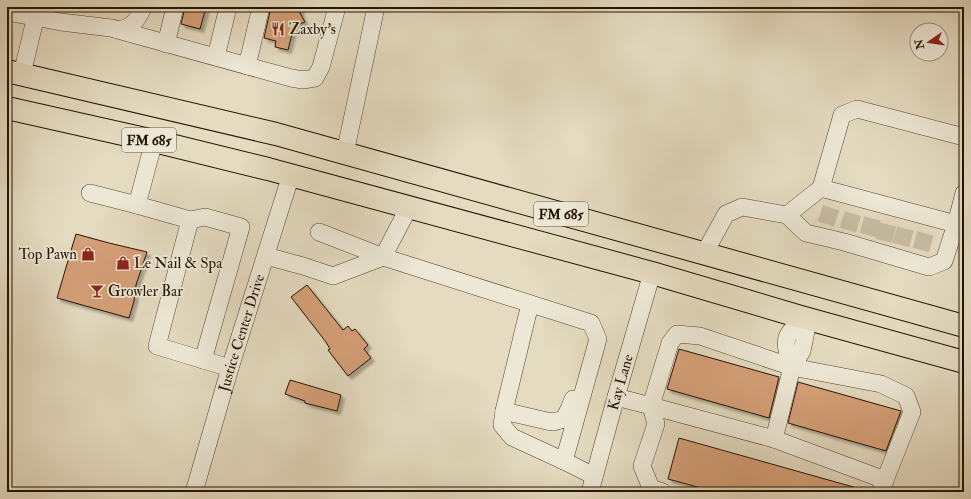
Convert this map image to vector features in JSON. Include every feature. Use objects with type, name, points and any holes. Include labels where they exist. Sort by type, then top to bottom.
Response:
[{"type":"main road","name":"FM 685","points":[[14,72],[276,134],[964,326]]},
{"type":"main road","name":"FM 685","points":[[7,108],[154,141],[291,175],[652,273],[800,321],[964,362]]},
{"type":"street","points":[[118,30],[129,27],[139,17],[143,7]]},
{"type":"street","points":[[166,44],[175,7]]},
{"type":"street","points":[[216,57],[228,7]]},
{"type":"street","points":[[247,66],[261,7]]},
{"type":"street","points":[[7,12],[37,12],[111,28],[303,80],[315,78],[321,67],[337,7]]},
{"type":"street","points":[[345,153],[376,7]]},
{"type":"street","points":[[14,72],[37,12]]},
{"type":"street","points":[[830,194],[842,115],[857,110],[964,137]]},
{"type":"street","points":[[137,205],[154,141]]},
{"type":"street","name":"Justice Center Drive","points":[[194,492],[230,368],[291,175]]},
{"type":"street","points":[[90,193],[190,220],[205,217],[241,227],[203,360]]},
{"type":"street","points":[[704,254],[726,214],[742,207],[787,215],[806,233],[823,231],[919,257],[929,267],[944,262],[964,193]]},
{"type":"street","points":[[787,215],[830,194],[856,203],[929,222],[956,224]]},
{"type":"street","points":[[266,256],[333,276],[383,258],[409,207]]},
{"type":"street","points":[[190,220],[157,346],[230,368]]},
{"type":"street","points":[[319,232],[383,258],[592,323],[598,339],[564,460]]},
{"type":"street","name":"Kay Lane","points":[[592,484],[652,273]]},
{"type":"street","points":[[530,304],[504,411],[502,425],[512,437],[564,460],[592,484]]},
{"type":"street","points":[[774,439],[792,367],[786,347],[787,336],[800,321]]},
{"type":"street","points":[[616,397],[651,406],[774,439],[883,486],[912,412],[906,396],[881,384],[792,367],[700,336],[677,334],[670,343],[651,406],[656,424],[642,466],[651,488],[663,492]]},
{"type":"street","points":[[504,411],[553,422],[564,419],[569,409],[587,351],[598,339]]},
{"type":"building","points":[[185,7],[206,7],[200,29],[181,24]]},
{"type":"building","name":"Zaxby's","points":[[271,7],[301,7],[300,13],[305,22],[294,26],[288,50],[275,47],[276,41],[264,38]]},
{"type":"building","points":[[76,234],[147,252],[136,285],[134,301],[129,318],[57,298]]},
{"type":"building","points":[[307,285],[343,330],[348,326],[352,331],[355,329],[368,345],[364,349],[371,358],[348,376],[328,350],[330,349],[326,342],[291,297]]},
{"type":"building","points":[[679,349],[779,377],[769,418],[667,389]]},
{"type":"building","points":[[290,380],[341,395],[337,411],[305,403],[305,401],[285,394]]},
{"type":"building","points":[[798,382],[901,411],[886,451],[788,423]]},
{"type":"building","points":[[679,438],[857,488],[856,492],[716,492],[668,479]]},
{"type":"tunnel","points":[[826,224],[833,202]]},
{"type":"tunnel","points":[[848,230],[855,207]]},
{"type":"tunnel","points":[[868,235],[874,213]]},
{"type":"tunnel","points":[[884,241],[890,217]]},
{"type":"tunnel","points":[[901,245],[907,222]]},
{"type":"tunnel","points":[[921,250],[927,228]]},
{"type":"place","name":"Zaxby's","points":[[278,29]]},
{"type":"place","name":"Top Pawn","points":[[88,254]]},
{"type":"place","name":"Le Nail & Spa","points":[[123,263]]},
{"type":"place","name":"Growler Bar","points":[[97,291]]}]
